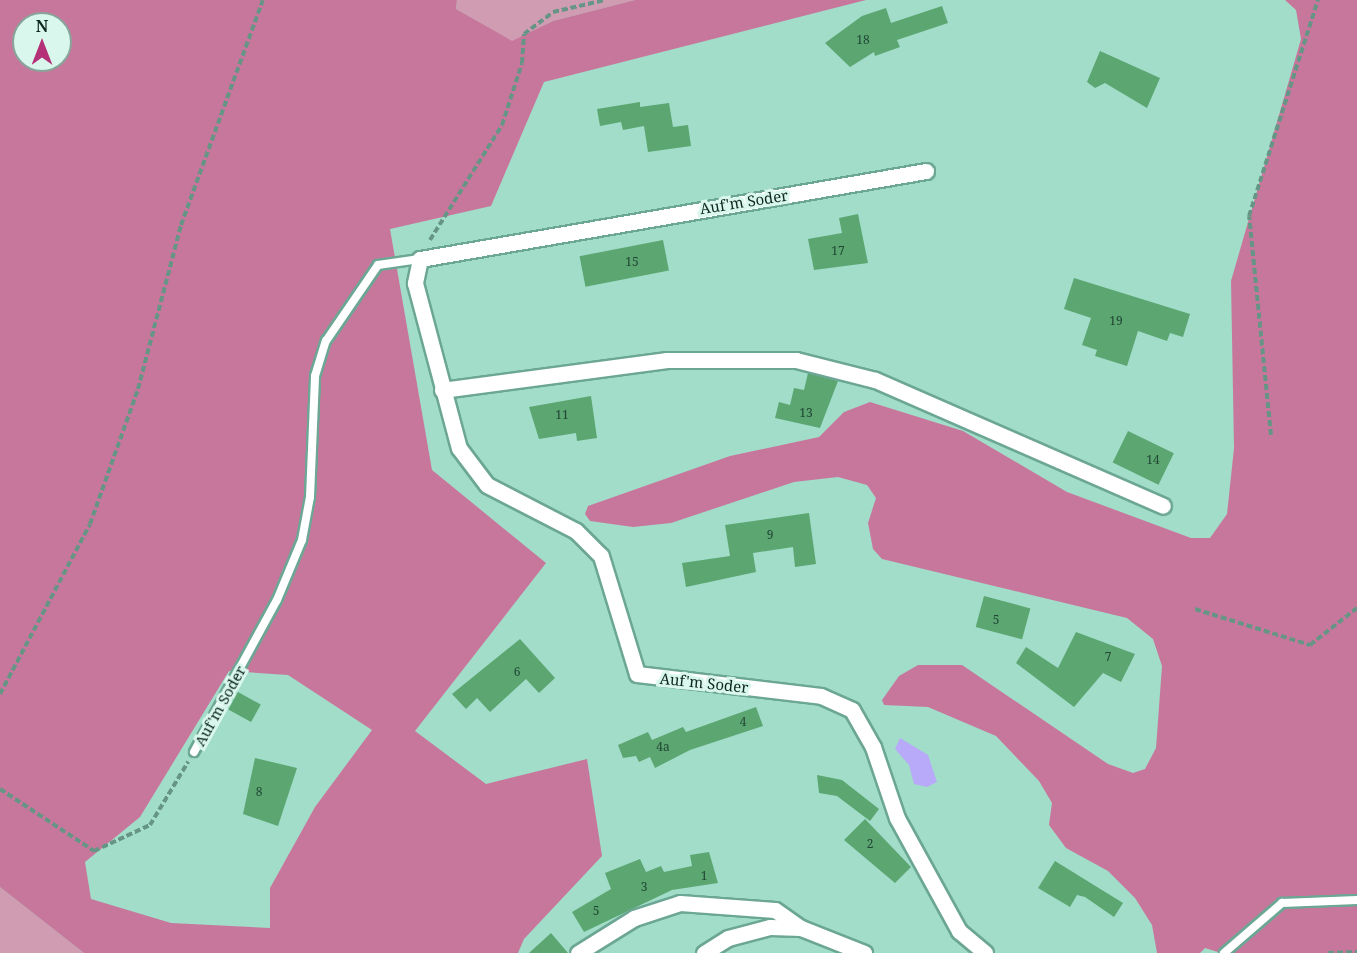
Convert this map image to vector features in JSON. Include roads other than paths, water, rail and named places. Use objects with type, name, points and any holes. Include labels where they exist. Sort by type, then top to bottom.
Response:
[{"type":"street","name":"Auf'm Soder","points":[[926,171],[420,259],[418,307],[442,390],[471,469],[487,485],[576,531],[601,556],[638,674],[821,696],[852,710],[873,747],[897,818],[959,931],[985,953]]},
{"type":"street","points":[[442,390],[667,360],[796,360],[894,388],[1163,506]]},
{"type":"street","points":[[578,953],[634,918],[680,903],[775,910],[801,928],[864,953]]},
{"type":"street","points":[[704,953],[753,930],[801,928]]},
{"type":"lane","name":"Auf'm Soder","points":[[194,752],[277,600],[302,540],[310,497],[315,376],[326,341],[378,265],[420,259]]},
{"type":"lane","points":[[1224,953],[1282,903],[1357,900]]}]
